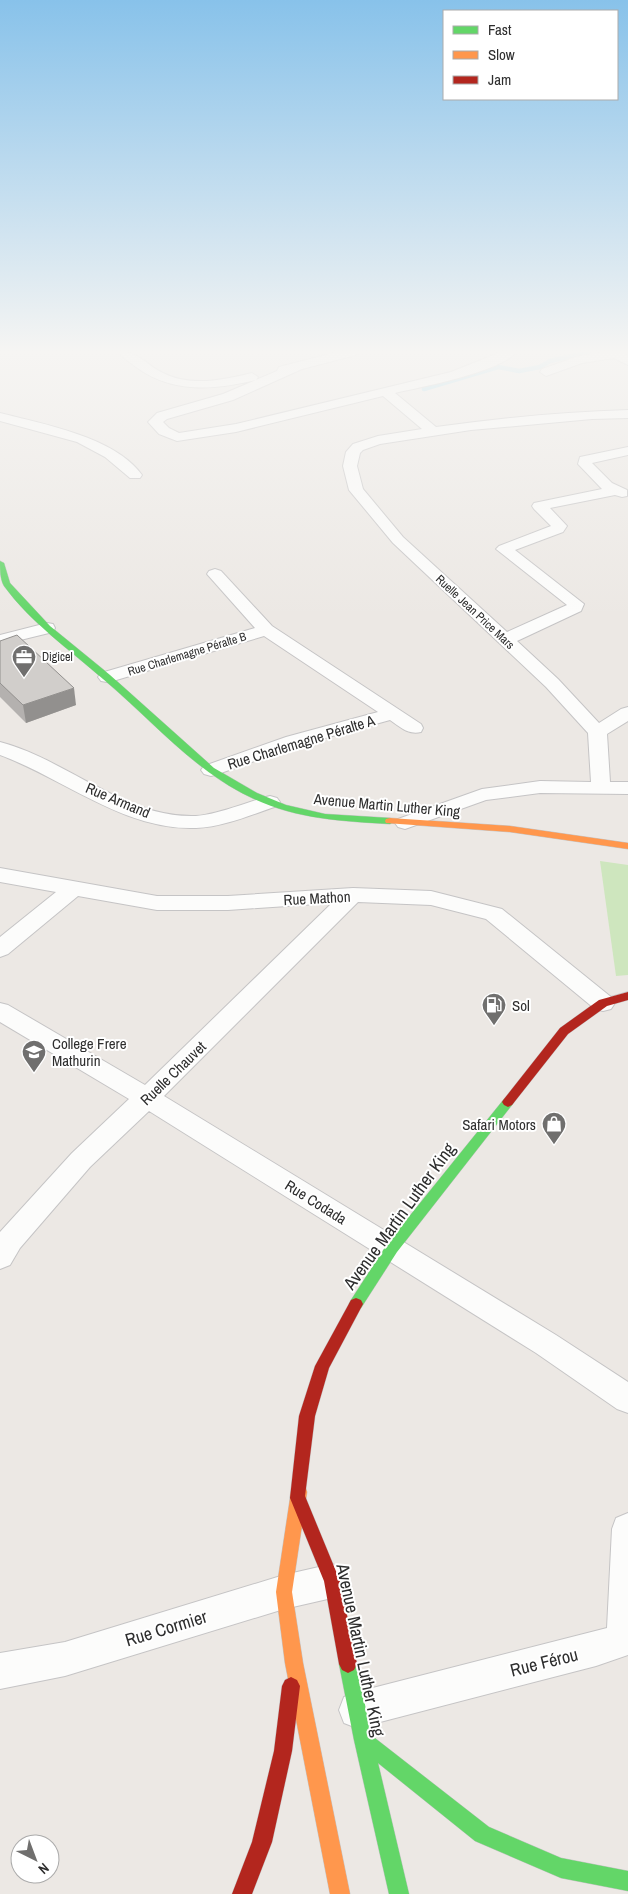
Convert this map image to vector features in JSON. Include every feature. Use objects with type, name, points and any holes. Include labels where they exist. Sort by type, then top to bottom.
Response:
[{"type":"main road","name":"Avenue Martin Luther King","points":[[0,563],[6,584],[47,628],[107,678],[210,770],[253,795],[283,808],[325,817],[510,829],[628,846]]},
{"type":"main road","name":"Avenue Martin Luther King","points":[[399,1894],[360,1725],[332,1582],[298,1497],[307,1416],[322,1366],[360,1297],[392,1248],[564,1031],[603,1003],[628,996]]},
{"type":"main road","points":[[298,1497],[284,1592],[294,1663],[340,1894]]},
{"type":"main road","points":[[242,1894],[262,1842],[283,1751],[294,1663]]},
{"type":"main road","points":[[360,1725],[482,1834],[561,1868],[628,1881]]},
{"type":"street","points":[[85,440],[110,454],[135,475]]},
{"type":"street","name":"Ruelle Jean Price Mars","points":[[377,440],[366,442],[353,452],[350,466],[356,490],[398,540],[552,683],[597,732]]},
{"type":"street","points":[[624,494],[607,486],[584,464],[585,460],[628,451]]},
{"type":"street","points":[[505,640],[576,607],[576,604],[504,549],[558,529],[559,526],[539,506],[624,494]]},
{"type":"street","points":[[215,574],[266,630],[414,728]]},
{"type":"street","points":[[0,640],[47,628]]},
{"type":"street","name":"Rue Charlemagne Péralte B","points":[[107,678],[266,630]]},
{"type":"street","points":[[601,787],[597,732],[628,713]]},
{"type":"street","name":"Rue Charlemagne Péralte A","points":[[210,770],[293,741],[392,714]]},
{"type":"street","name":"Rue Armand","points":[[0,748],[45,767],[119,804],[159,818],[195,822],[227,816],[270,802]]},
{"type":"street","points":[[405,823],[482,795],[540,787],[628,788]]},
{"type":"street","name":"Rue Mathon","points":[[0,875],[157,903],[228,903],[353,895],[431,898],[494,914],[603,1003]]},
{"type":"street","points":[[0,949],[74,888]]},
{"type":"street","name":"Ruelle Chauvet","points":[[0,1258],[10,1240],[81,1160],[148,1098],[353,895]]},
{"type":"street","name":"Rue Codada","points":[[0,1010],[148,1098],[392,1248],[546,1344],[628,1399]]},
{"type":"street","name":"Rue Férou","points":[[360,1725],[624,1639],[628,1529]]},
{"type":"street","name":"Rue Cormier","points":[[0,1671],[65,1659],[284,1592],[332,1582]]},
{"type":"green space","points":[[600,861],[628,865],[628,975],[616,976]]},
{"type":"building","name":"Digicel","points":[[17,635],[74,688],[23,705],[0,683],[0,641]]},
{"type":"traffic: fast","points":[[0,563],[6,584],[47,628],[107,677],[211,770],[253,795],[283,807],[325,817],[390,821]]},
{"type":"traffic: fast","points":[[356,1304],[392,1248],[508,1102]]},
{"type":"traffic: fast","points":[[348,1664],[363,1740],[399,1894]]},
{"type":"traffic: fast","points":[[363,1740],[482,1834],[561,1868],[628,1881]]},
{"type":"traffic: slow","points":[[390,821],[510,829],[628,846]]},
{"type":"traffic: slow","points":[[299,1492],[284,1592],[294,1663],[340,1894]]},
{"type":"traffic: jam","points":[[508,1102],[564,1031],[603,1003],[628,996]]},
{"type":"traffic: jam","points":[[299,1492],[307,1416],[322,1366],[356,1304]]},
{"type":"traffic: jam","points":[[298,1498],[332,1581],[348,1664]]},
{"type":"traffic: jam","points":[[242,1894],[262,1842],[283,1751],[291,1686]]},
{"type":"place","name":"Digicel","points":[[24,678]]},
{"type":"place","name":"Sol","points":[[494,1026]]},
{"type":"place","name":"College Frere Mathurin","points":[[34,1073]]},
{"type":"place","name":"Safari Motors","points":[[554,1145]]}]
